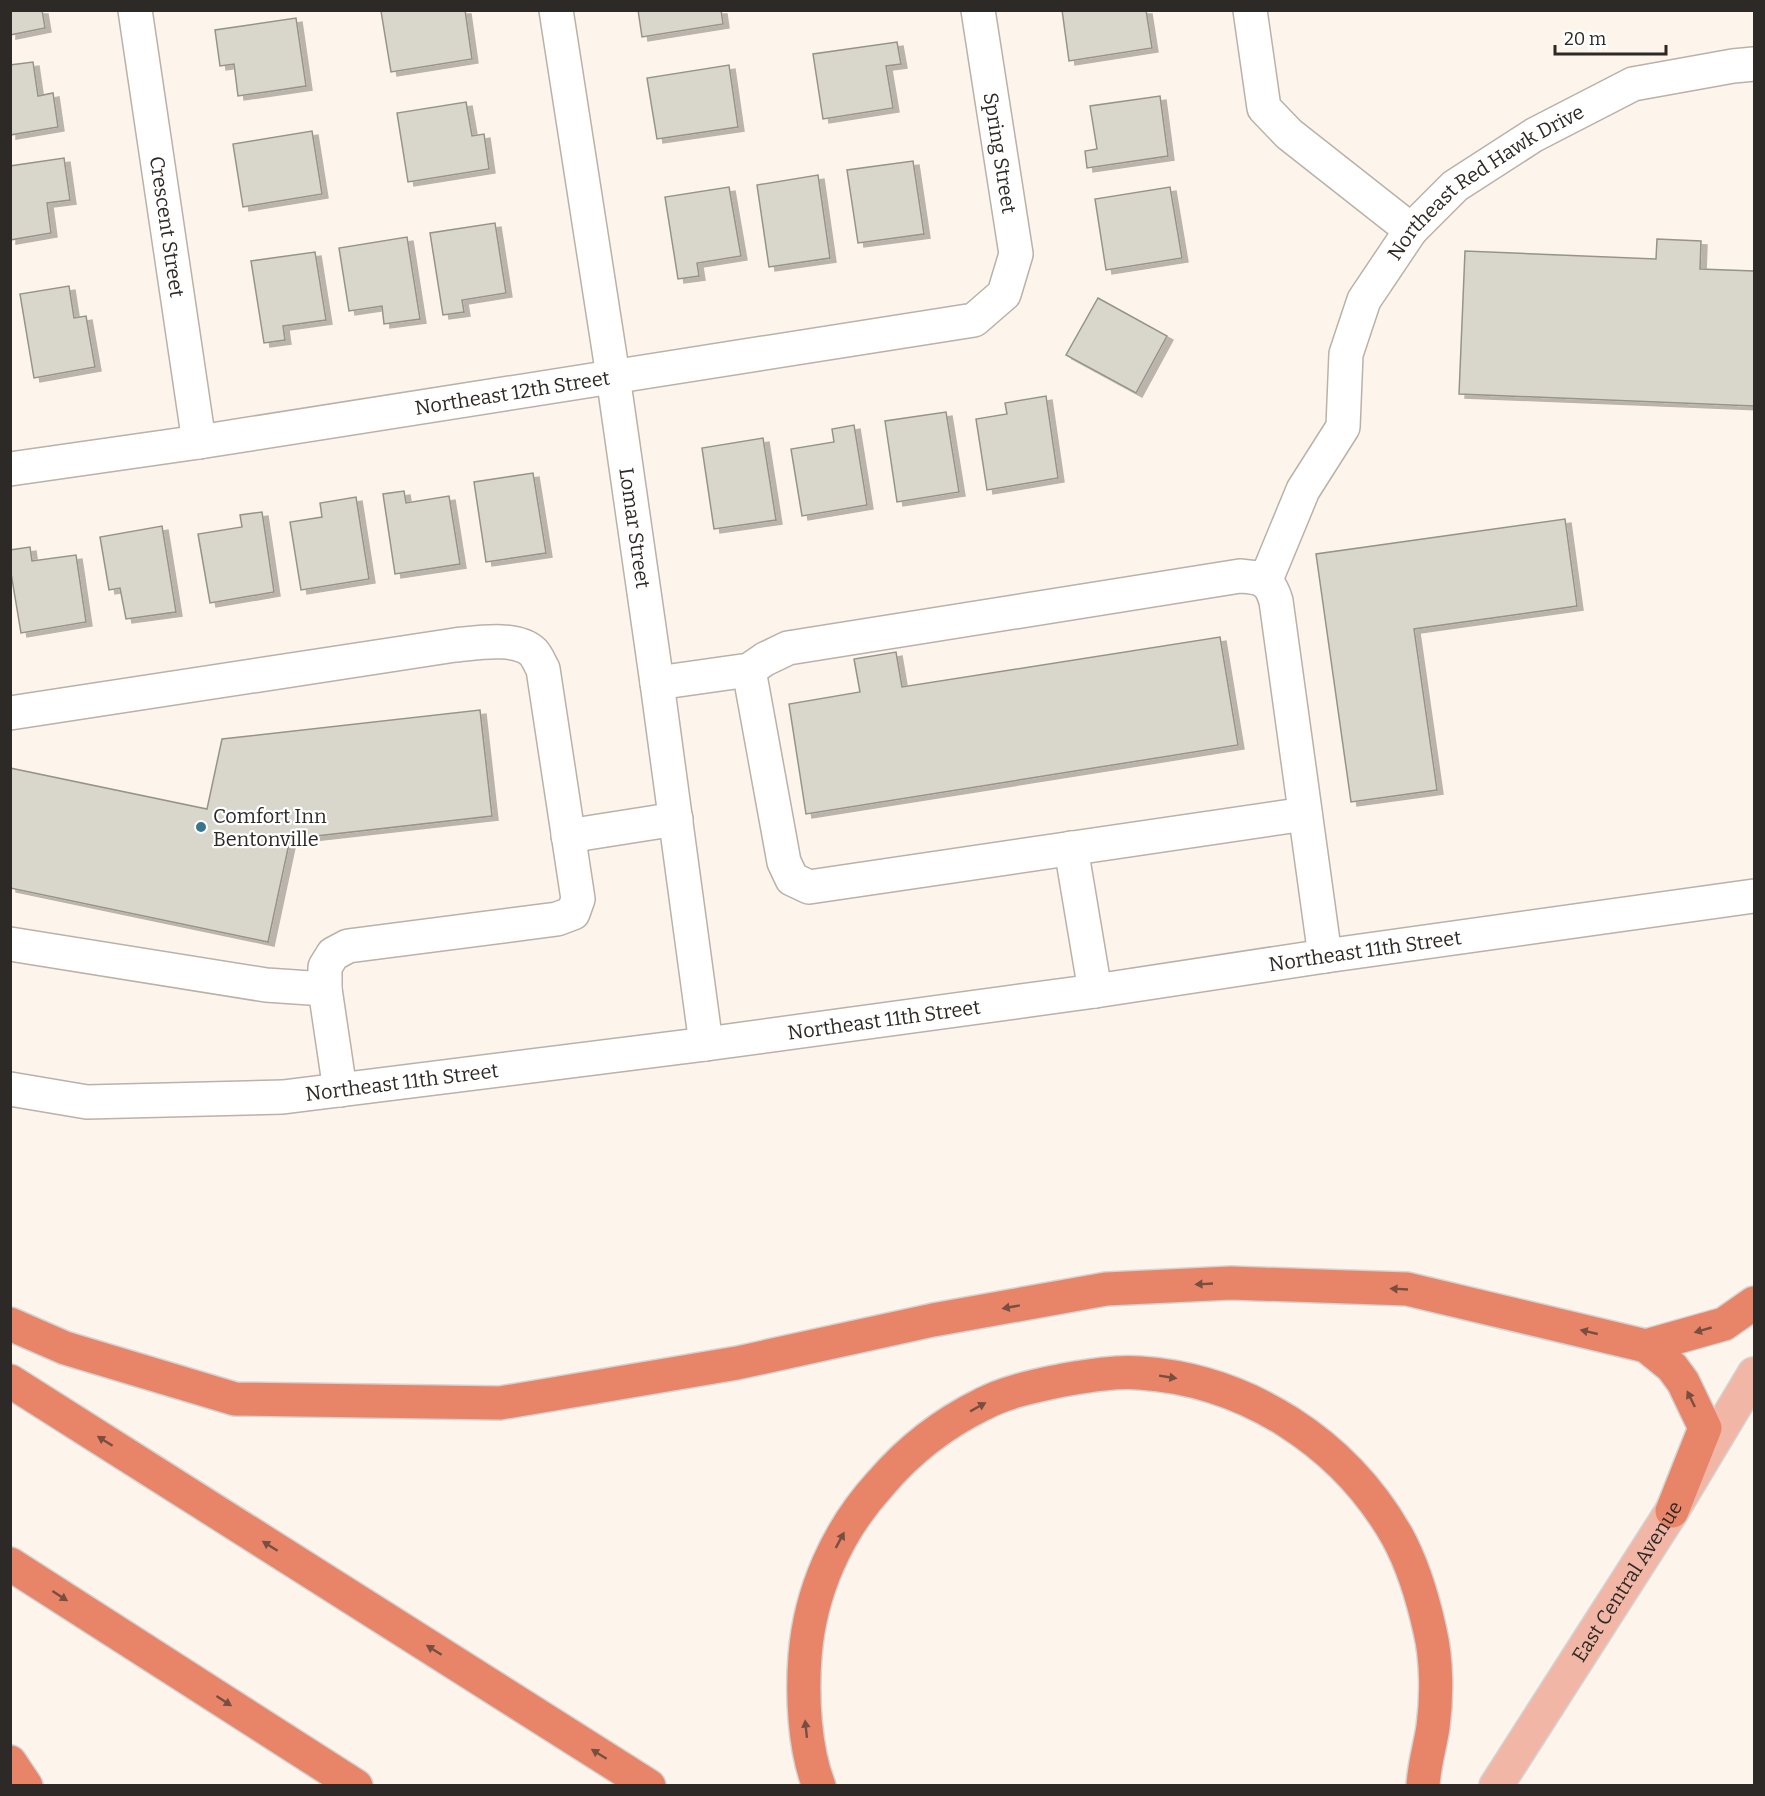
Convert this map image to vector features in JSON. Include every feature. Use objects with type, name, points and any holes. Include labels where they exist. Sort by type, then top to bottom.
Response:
[{"type":"highway","points":[[10,1324],[65,1348],[236,1399],[500,1403],[737,1363],[933,1320],[1106,1289],[1231,1283],[1407,1289],[1646,1346],[1672,1367],[1683,1382],[1705,1428],[1672,1511]]},
{"type":"highway","points":[[1646,1346],[1724,1324],[1755,1303]]},
{"type":"highway","points":[[819,1785],[806,1731],[803,1677],[807,1630],[819,1586],[838,1541],[863,1502],[897,1464],[929,1437],[984,1403],[1033,1386],[1085,1376],[1138,1372],[1194,1381],[1243,1398],[1291,1423],[1330,1452],[1371,1497],[1397,1537],[1418,1583],[1431,1634],[1435,1680],[1433,1725],[1423,1785]]},
{"type":"highway","points":[[10,1381],[649,1785]]},
{"type":"highway","points":[[10,1564],[356,1785]]},
{"type":"highway","points":[[10,1762],[26,1785]]},
{"type":"main road","name":"East Central Avenue","points":[[1497,1785],[1672,1511],[1755,1374]]},
{"type":"street","name":"Crescent Street","points":[[135,10],[199,442]]},
{"type":"street","name":"Lomar Street","points":[[556,10],[613,375],[706,1044]]},
{"type":"street","name":"Spring Street","points":[[978,10],[1016,254],[1005,294]]},
{"type":"street","points":[[1250,10],[1264,108],[1289,134],[1411,230]]},
{"type":"street","name":"Northeast Red Hawk Drive","points":[[1265,582],[1303,490],[1343,427],[1346,354],[1364,300],[1411,230],[1455,186],[1464,180],[1533,135],[1633,84],[1755,64]]},
{"type":"street","name":"Northeast 12th Street","points":[[10,469],[199,442],[613,375],[974,320],[1005,294]]},
{"type":"street","points":[[657,683],[749,670],[788,648],[1240,576],[1261,578],[1272,587],[1276,601],[1325,956]]},
{"type":"street","points":[[10,713],[455,645],[494,641],[516,644],[533,652],[543,669],[578,899],[573,913],[557,919],[348,946],[333,954],[325,968],[325,988],[340,1090]]},
{"type":"street","points":[[749,670],[784,862],[792,879],[809,887],[1305,814]]},
{"type":"street","points":[[568,836],[676,819]]},
{"type":"street","points":[[1071,848],[1095,991]]},
{"type":"street","name":"Northeast 11th Street","points":[[10,1089],[87,1102],[283,1097],[706,1044],[1095,991],[1325,956],[1755,896]]},
{"type":"street","points":[[10,944],[266,985],[325,988]]},
{"type":"building","points":[[10,10],[42,10],[45,28],[10,35]]},
{"type":"building","points":[[465,10],[472,59],[391,72],[381,11]]},
{"type":"building","points":[[638,10],[721,10],[723,24],[642,37]]},
{"type":"building","points":[[1062,10],[1146,10],[1152,48],[1069,61]]},
{"type":"building","points":[[296,18],[306,86],[238,96],[234,64],[220,66],[215,30]]},
{"type":"building","points":[[897,42],[901,64],[886,66],[893,108],[823,119],[813,54]]},
{"type":"building","points":[[33,62],[38,96],[53,93],[58,127],[10,135],[10,65]]},
{"type":"building","points":[[729,65],[738,127],[657,139],[647,78]]},
{"type":"building","points":[[1160,96],[1168,156],[1087,168],[1085,151],[1097,149],[1090,106]]},
{"type":"building","points":[[466,102],[472,136],[484,134],[489,169],[408,182],[397,113]]},
{"type":"building","points":[[312,131],[322,194],[243,207],[233,144]]},
{"type":"building","points":[[64,158],[70,200],[47,203],[51,233],[10,240],[10,166]]},
{"type":"building","points":[[913,161],[924,234],[858,243],[847,170]]},
{"type":"building","points":[[818,175],[830,258],[769,267],[757,185]]},
{"type":"building","points":[[729,187],[741,256],[697,263],[699,276],[678,279],[665,197]]},
{"type":"building","points":[[1170,187],[1182,258],[1106,270],[1095,199]]},
{"type":"building","points":[[495,223],[506,293],[462,300],[464,312],[443,315],[430,233]]},
{"type":"building","points":[[407,237],[420,319],[384,324],[382,306],[349,311],[339,248]]},
{"type":"building","points":[[1657,239],[1701,241],[1700,269],[1754,271],[1754,406],[1459,394],[1465,251],[1656,259]]},
{"type":"building","points":[[315,252],[326,320],[283,326],[285,340],[264,343],[251,261]]},
{"type":"building","points":[[69,286],[74,318],[86,316],[95,367],[34,378],[20,294]]},
{"type":"building","points":[[1098,298],[1167,336],[1136,393],[1066,355]]},
{"type":"building","points":[[1046,396],[1058,478],[987,490],[976,419],[1007,414],[1005,403]]},
{"type":"building","points":[[946,412],[959,492],[897,502],[885,421]]},
{"type":"building","points":[[854,425],[867,505],[802,516],[791,449],[834,442],[832,429]]},
{"type":"building","points":[[763,438],[776,520],[714,529],[702,448]]},
{"type":"building","points":[[533,473],[546,553],[486,562],[474,482]]},
{"type":"building","points":[[404,491],[406,503],[449,496],[460,564],[395,574],[383,494]]},
{"type":"building","points":[[356,497],[369,579],[301,590],[290,522],[322,517],[320,503]]},
{"type":"building","points":[[262,512],[274,592],[210,603],[198,534],[242,527],[240,515]]},
{"type":"building","points":[[1565,519],[1577,606],[1414,629],[1437,790],[1351,802],[1316,554]]},
{"type":"building","points":[[162,526],[176,612],[126,619],[120,588],[109,590],[100,537]]},
{"type":"building","points":[[30,547],[32,561],[76,555],[86,622],[21,633],[10,567],[10,550]]},
{"type":"building","points":[[1220,637],[1238,745],[806,814],[789,704],[860,692],[854,659],[896,652],[902,687]]},
{"type":"building","name":"Comfort Inn Bentonville","points":[[480,710],[492,816],[290,839],[268,942],[10,888],[10,768],[207,809],[222,739]]},
{"type":"place","name":"Comfort Inn Bentonville","points":[[201,827]]}]
